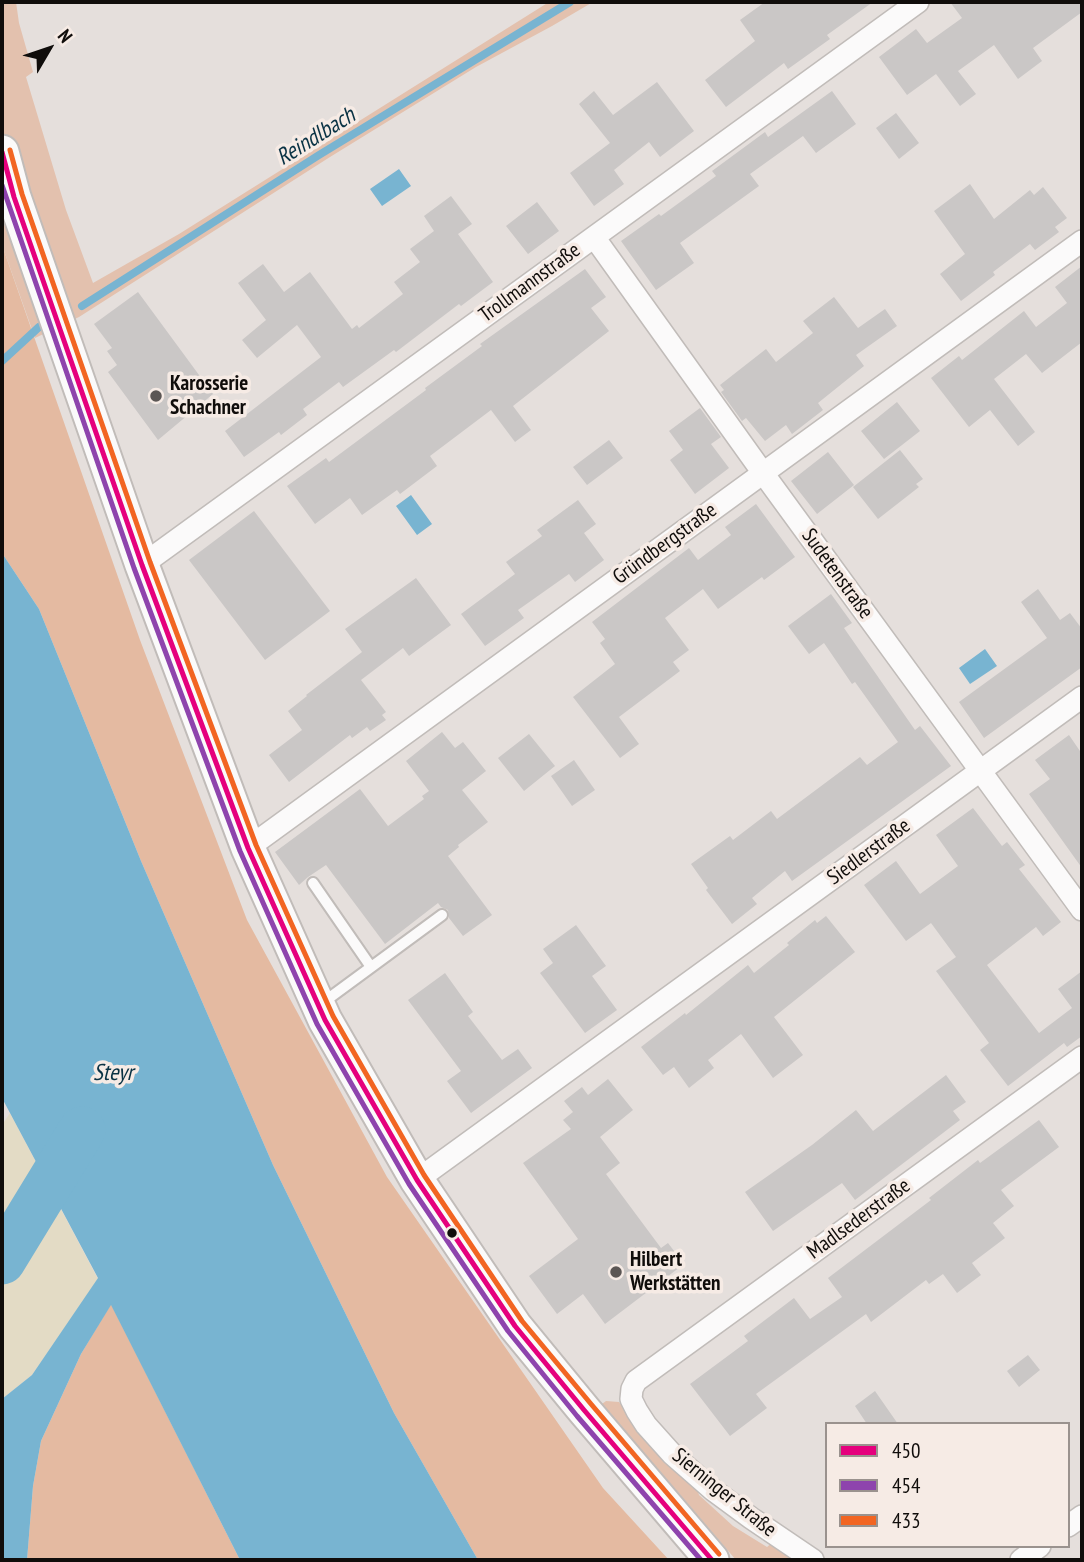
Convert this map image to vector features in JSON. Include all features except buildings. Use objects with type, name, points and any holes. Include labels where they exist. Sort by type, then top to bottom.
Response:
[{"type":"main road","name":"Sierninger Straße","points":[[2,152],[14,197],[142,565],[248,848],[325,1020],[417,1180],[515,1326],[712,1560]]},
{"type":"street","name":"Trollmannstraße","points":[[142,565],[918,2]]},
{"type":"street","name":"Sudetenstraße","points":[[594,237],[1082,910]]},
{"type":"street","name":"Gründbergstraße","points":[[248,848],[1082,241]]},
{"type":"street","name":"Siedlerstraße","points":[[417,1180],[1082,697]]},
{"type":"street","name":"Madlsederstraße","points":[[636,1381],[1082,1057]]},
{"type":"street","name":"Sierninger Straße","points":[[636,1381],[631,1399],[636,1411],[672,1454],[713,1490],[813,1560]]},
{"type":"street","points":[[1021,1560],[1037,1548]]},
{"type":"lane","points":[[313,883],[371,967]]},
{"type":"lane","points":[[319,1006],[442,915]]},
{"type":"shaded area","points":[[2,2],[16,2],[33,72],[26,77],[66,210],[93,283],[179,234],[549,2],[593,2],[476,67],[79,317],[35,338],[2,245]]},
{"type":"shaded area","points":[[2,245],[140,640],[247,920],[387,1177],[603,1488],[669,1560],[478,1560],[394,1413],[273,1165],[141,861],[39,609],[2,553]]},
{"type":"shaded area","points":[[111,1304],[240,1560],[27,1560],[33,1486],[41,1441],[81,1354]]},
{"type":"shaded area","points":[[606,1401],[619,1402],[639,1429],[695,1482],[699,1495],[733,1526],[767,1547],[773,1542],[798,1560],[736,1560],[602,1404]]},
{"type":"sand","points":[[10,1113],[98,1279],[32,1375],[2,1399],[2,1125]]},
{"type":"water","points":[[399,169],[411,186],[382,206],[370,189]]},
{"type":"water","points":[[411,495],[432,524],[417,535],[396,506]]},
{"type":"water","name":"Steyr","points":[[2,553],[39,609],[141,861],[273,1165],[394,1413],[478,1560],[240,1560],[111,1305],[81,1354],[41,1441],[33,1486],[27,1560],[2,1560],[2,1399],[32,1375],[98,1278],[2,1098]]},
{"type":"water","points":[[985,649],[997,666],[970,684],[959,668]]},
{"type":"waterway","name":"Reindlbach","points":[[82,306],[319,155],[570,2]]},
{"type":"waterway","points":[[2,361],[39,327]]},
{"type":"waterway","name":"Steyr","points":[[2,1261],[82,1130]]},
{"type":"transit line","name":"433","points":[[10,150],[22,194],[150,562],[256,845],[333,1016],[424,1175],[522,1321],[719,1554]]},
{"type":"transit line","name":"450","points":[[2,152],[14,197],[142,565],[248,848],[325,1020],[417,1180],[515,1326],[712,1560]]},
{"type":"transit line","name":"454","points":[[2,185],[134,568],[240,851],[317,1024],[409,1184],[508,1331],[701,1560]]},
{"type":"place","name":"Karosserie Schachner","points":[[156,396]]},
{"type":"place","name":"Hilbert Werkstätten","points":[[616,1272]]}]
